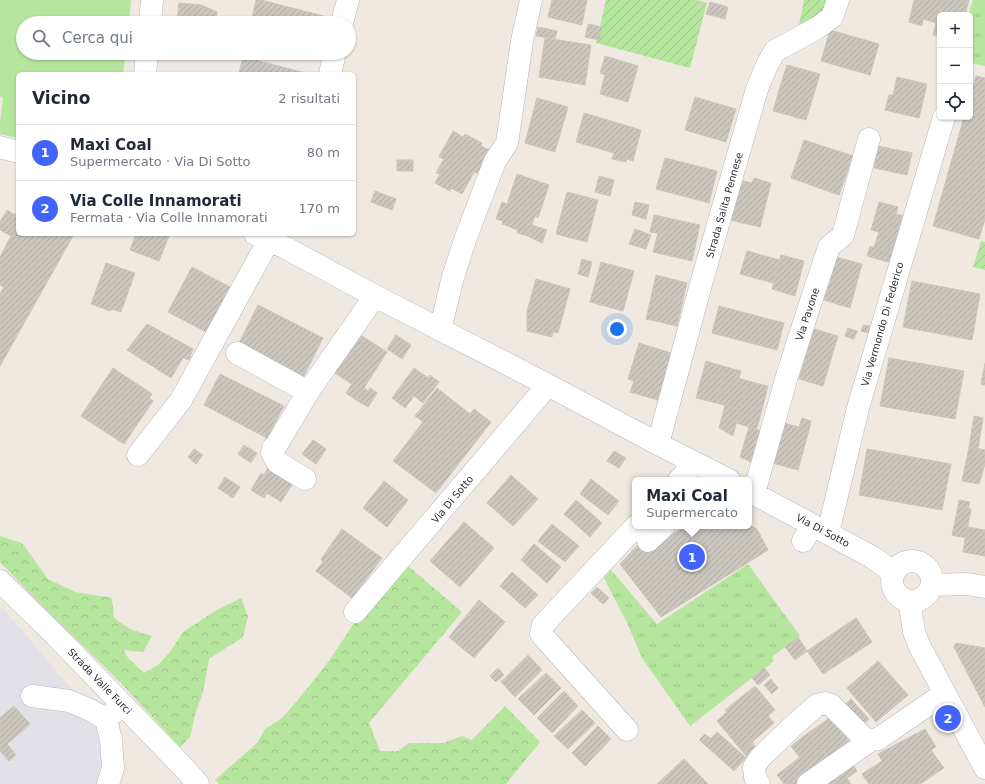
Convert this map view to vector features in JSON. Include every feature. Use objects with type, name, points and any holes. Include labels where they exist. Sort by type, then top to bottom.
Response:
[{"type":"street","points":[[151,16],[152,0]]},
{"type":"street","points":[[344,16],[348,0]]},
{"type":"street","points":[[440,330],[453,277],[466,237],[495,160],[507,143],[522,41],[531,0]]},
{"type":"street","name":"Strada Salita Pennese","points":[[658,444],[757,88],[775,51],[818,28],[832,17],[838,0]]},
{"type":"street","points":[[145,72],[146,60]]},
{"type":"street","points":[[330,72],[333,60]]},
{"type":"street","name":"Via Vermondo Di Federico","points":[[815,533],[858,408],[943,120]]},
{"type":"street","name":"Via Pavone","points":[[752,489],[810,301],[830,248],[843,234],[869,140]]},
{"type":"street","points":[[0,147],[16,151]]},
{"type":"street","points":[[138,455],[181,400],[275,239],[375,296],[548,385],[711,474]]},
{"type":"street","points":[[305,480],[277,462],[272,453],[273,448],[277,444],[308,392],[375,296]]},
{"type":"street","points":[[237,353],[308,392]]},
{"type":"street","name":"Via Di Sotto","points":[[355,612],[548,385]]},
{"type":"street","points":[[695,477],[711,474]]},
{"type":"street","name":"Via Di Sotto","points":[[752,493],[815,533],[872,557],[894,573]]},
{"type":"street","points":[[626,730],[541,634],[543,626],[642,534],[656,529]]},
{"type":"street","points":[[916,562],[927,567],[932,579],[932,585],[927,596],[911,602],[899,597],[893,586],[892,579],[894,573],[903,564],[916,562]]},
{"type":"street","name":"Strada Valle Furci","points":[[0,581],[56,636],[198,784]]},
{"type":"street","points":[[932,585],[967,584],[985,586]]},
{"type":"street","points":[[911,602],[914,632],[920,647],[985,768]]},
{"type":"street","points":[[759,784],[755,777],[754,767],[760,758],[817,705],[825,703],[831,705],[865,739],[871,740],[878,739],[945,693]]},
{"type":"street","points":[[32,696],[69,701],[106,719],[111,740],[113,768],[108,784]]},
{"type":"street","points":[[106,719],[123,705]]},
{"type":"street","points":[[808,784],[871,740]]},
{"type":"shaded area","points":[[3,608],[74,692],[104,719],[106,784],[0,784],[0,609]]},
{"type":"green space","points":[[0,0],[131,0],[130,16],[16,16],[16,60],[125,60],[123,72],[16,72],[16,138],[0,134],[3,98],[0,96]]},
{"type":"green space","points":[[606,0],[697,0],[707,3],[690,68],[596,43]]},
{"type":"green space","points":[[804,0],[834,0],[830,7],[798,30]]},
{"type":"green space","points":[[973,0],[985,0],[985,66],[973,64],[973,12],[969,12]]},
{"type":"green space","points":[[981,241],[985,242],[985,270],[973,267]]},
{"type":"green space","points":[[0,536],[22,543],[48,579],[75,592],[112,598],[114,618],[130,629],[152,636],[143,652],[124,650],[128,658],[144,673],[158,665],[170,652],[183,632],[215,611],[241,598],[248,616],[243,637],[209,659],[203,692],[195,715],[190,737],[180,747],[119,681],[48,612],[0,562]]},
{"type":"green space","points":[[406,564],[462,612],[369,723],[380,751],[398,751],[409,743],[443,743],[462,736],[472,740],[505,706],[540,742],[506,784],[220,784],[215,780],[257,743],[265,729],[281,719],[297,701],[326,665],[353,625]]},
{"type":"green space","points":[[748,564],[800,636],[772,657],[774,661],[690,726],[642,658],[628,625],[604,578],[611,570],[657,624]]},
{"type":"building","points":[[256,0],[261,0],[324,16],[253,16]]},
{"type":"building","points":[[552,0],[587,0],[582,25],[548,17]]},
{"type":"building","points":[[914,0],[942,0],[939,12],[937,12],[936,23],[923,19],[922,26],[909,22]]},
{"type":"building","points":[[942,0],[969,0],[966,12],[939,11]]},
{"type":"building","points":[[710,2],[728,7],[725,19],[706,14]]},
{"type":"building","points":[[179,3],[201,5],[217,12],[217,16],[178,16]]},
{"type":"building","points":[[936,23],[937,23],[937,36],[933,35]]},
{"type":"building","points":[[588,24],[602,27],[599,40],[585,37]]},
{"type":"building","points":[[538,27],[557,31],[555,39],[536,36]]},
{"type":"building","points":[[830,30],[879,44],[870,75],[821,61]]},
{"type":"building","points":[[545,38],[591,45],[585,85],[539,77]]},
{"type":"building","points":[[605,56],[638,66],[628,102],[600,94],[605,75],[600,73]]},
{"type":"building","points":[[242,60],[255,60],[302,72],[239,72]]},
{"type":"building","points":[[787,65],[820,74],[816,87],[783,77]]},
{"type":"building","points":[[976,76],[985,78],[985,219],[979,239],[933,226],[963,120],[973,120],[973,86]]},
{"type":"building","points":[[783,77],[816,87],[806,120],[773,111]]},
{"type":"building","points":[[897,77],[927,84],[919,118],[885,110],[889,95],[893,95]]},
{"type":"building","points":[[695,97],[736,109],[726,142],[685,130]]},
{"type":"building","points":[[537,98],[568,107],[555,152],[525,143]]},
{"type":"building","points":[[584,113],[641,130],[633,161],[627,159],[626,162],[612,159],[614,153],[576,142]]},
{"type":"building","points":[[453,131],[463,137],[465,134],[482,143],[481,146],[491,151],[479,174],[474,172],[462,194],[451,188],[450,191],[435,183],[440,174],[436,173],[444,159],[439,157]]},
{"type":"building","points":[[804,140],[853,156],[839,195],[791,178]]},
{"type":"building","points":[[878,146],[912,153],[907,175],[874,168]]},
{"type":"building","points":[[665,158],[717,171],[709,203],[656,189]]},
{"type":"building","points":[[397,160],[413,160],[413,171],[397,171]]},
{"type":"building","points":[[517,174],[549,185],[538,218],[535,216],[528,236],[517,233],[518,230],[502,224],[503,221],[496,219],[502,202],[507,204]]},
{"type":"building","points":[[599,176],[614,180],[610,196],[595,192]]},
{"type":"building","points":[[754,178],[771,183],[760,227],[730,220],[740,180],[752,183]]},
{"type":"building","points":[[375,191],[396,199],[392,210],[371,202]]},
{"type":"building","points":[[567,192],[598,200],[587,242],[556,234]]},
{"type":"building","points":[[635,202],[649,205],[646,219],[632,215]]},
{"type":"building","points":[[879,202],[898,207],[891,235],[871,230]]},
{"type":"building","points":[[7,210],[15,215],[16,213],[16,236],[73,236],[0,366],[0,294],[4,287],[0,285],[0,257],[11,236],[0,230],[0,222]]},
{"type":"building","points":[[896,214],[908,217],[898,254],[874,247],[879,232],[891,235]]},
{"type":"building","points":[[654,215],[700,225],[692,261],[653,252],[658,233],[650,232]]},
{"type":"building","points":[[532,225],[547,230],[542,243],[528,236]]},
{"type":"building","points":[[635,229],[651,235],[646,249],[629,244]]},
{"type":"building","points":[[135,236],[169,236],[159,261],[130,250]]},
{"type":"building","points":[[870,246],[898,254],[895,264],[867,256]]},
{"type":"building","points":[[747,251],[780,260],[773,283],[740,274]]},
{"type":"building","points":[[781,255],[804,261],[795,296],[772,289]]},
{"type":"building","points":[[836,257],[862,264],[850,308],[824,300]]},
{"type":"building","points":[[582,259],[592,262],[588,277],[578,274]]},
{"type":"building","points":[[601,262],[634,271],[623,311],[590,302]]},
{"type":"building","points":[[106,263],[135,273],[121,312],[111,309],[110,311],[91,304]]},
{"type":"building","points":[[192,267],[230,287],[206,332],[168,312]]},
{"type":"building","points":[[656,275],[687,283],[683,300],[652,293]]},
{"type":"building","points":[[536,279],[570,289],[558,333],[553,332],[552,337],[527,331],[527,311]]},
{"type":"building","points":[[912,281],[980,294],[972,340],[903,327]]},
{"type":"building","points":[[652,293],[683,300],[677,326],[646,319]]},
{"type":"building","points":[[258,305],[323,338],[303,378],[238,345]]},
{"type":"building","points":[[719,306],[784,323],[777,350],[712,333]]},
{"type":"building","points":[[147,324],[193,349],[189,360],[183,358],[171,378],[127,350]]},
{"type":"building","points":[[863,325],[875,327],[873,334],[861,331]]},
{"type":"building","points":[[848,328],[857,331],[854,339],[845,336]]},
{"type":"building","points":[[814,329],[838,336],[823,386],[799,379]]},
{"type":"building","points":[[356,332],[387,352],[362,391],[332,371]]},
{"type":"building","points":[[396,335],[411,345],[402,359],[387,349]]},
{"type":"building","points":[[639,343],[671,353],[658,400],[630,392],[634,381],[628,379]]},
{"type":"building","points":[[889,358],[964,371],[955,419],[880,406]]},
{"type":"building","points":[[706,361],[726,367],[716,403],[696,398]]},
{"type":"building","points":[[985,363],[985,385],[981,384]]},
{"type":"building","points":[[726,367],[741,371],[739,378],[748,381],[740,409],[716,403]]},
{"type":"building","points":[[113,368],[152,394],[149,398],[153,401],[124,444],[81,416]]},
{"type":"building","points":[[414,368],[428,378],[430,375],[439,382],[423,403],[414,396],[405,408],[392,398]]},
{"type":"building","points":[[220,374],[284,406],[267,438],[204,405]]},
{"type":"building","points":[[748,381],[768,386],[759,421],[738,415]]},
{"type":"building","points":[[352,384],[362,391],[356,400],[346,393]]},
{"type":"building","points":[[364,388],[368,391],[370,388],[377,393],[368,407],[356,400]]},
{"type":"building","points":[[437,388],[470,414],[474,409],[491,422],[436,493],[393,461],[423,422],[415,416]]},
{"type":"building","points":[[725,405],[740,409],[733,436],[719,428]]},
{"type":"building","points":[[738,415],[759,421],[756,429],[736,423]]},
{"type":"building","points":[[974,416],[983,418],[978,449],[969,447]]},
{"type":"building","points":[[802,418],[811,421],[809,430],[799,427]]},
{"type":"building","points":[[784,423],[809,430],[798,470],[772,463]]},
{"type":"building","points":[[749,427],[768,433],[759,466],[740,457]]},
{"type":"building","points":[[313,440],[326,449],[316,464],[302,454]]},
{"type":"building","points":[[244,445],[257,453],[251,463],[238,454]]},
{"type":"building","points":[[969,447],[985,450],[985,464],[979,484],[962,481]]},
{"type":"building","points":[[194,449],[203,455],[196,464],[188,457]]},
{"type":"building","points":[[867,449],[951,464],[942,510],[859,495]]},
{"type":"building","points":[[614,451],[626,458],[619,468],[607,461]]},
{"type":"building","points":[[272,461],[293,483],[281,502],[267,493],[264,498],[251,490],[261,473],[264,475]]},
{"type":"building","points":[[511,475],[538,499],[513,526],[487,503]]},
{"type":"building","points":[[225,477],[240,487],[233,498],[218,488]]},
{"type":"building","points":[[591,479],[619,501],[608,515],[580,494]]},
{"type":"building","points":[[384,481],[408,500],[387,527],[363,508]]},
{"type":"building","points":[[576,500],[602,523],[590,537],[564,514]]},
{"type":"building","points":[[959,500],[970,502],[968,508],[958,506]]},
{"type":"building","points":[[958,506],[971,509],[966,538],[952,535]]},
{"type":"building","points":[[464,522],[494,548],[460,587],[430,561]]},
{"type":"building","points":[[552,524],[579,546],[565,562],[538,541]]},
{"type":"building","points":[[752,526],[757,529],[768,550],[661,617],[620,564],[644,538],[656,547],[680,529],[752,529]]},
{"type":"building","points":[[967,527],[985,530],[985,556],[963,552]]},
{"type":"building","points":[[342,529],[382,558],[352,598],[316,571],[323,562],[321,559]]},
{"type":"building","points":[[534,544],[561,567],[547,583],[521,560]]},
{"type":"building","points":[[512,572],[538,595],[525,608],[500,586]]},
{"type":"building","points":[[597,587],[609,598],[603,604],[591,593]]},
{"type":"building","points":[[479,600],[505,622],[474,658],[449,637]]},
{"type":"building","points":[[856,618],[872,642],[823,674],[807,651]]},
{"type":"building","points":[[798,637],[807,651],[795,660],[785,647]]},
{"type":"building","points":[[956,643],[985,648],[985,707],[954,647]]},
{"type":"building","points":[[528,655],[542,670],[515,697],[501,682]]},
{"type":"building","points":[[878,661],[908,695],[876,722],[847,688]]},
{"type":"building","points":[[498,668],[504,675],[496,682],[490,676]]},
{"type":"building","points":[[764,668],[770,675],[758,685],[752,678]]},
{"type":"building","points":[[546,673],[561,688],[534,715],[518,699]]},
{"type":"building","points":[[771,679],[778,688],[772,694],[764,685]]},
{"type":"building","points":[[755,686],[775,710],[768,716],[774,723],[752,742],[725,710]]},
{"type":"building","points":[[564,691],[578,706],[552,733],[537,718]]},
{"type":"building","points":[[851,699],[860,709],[850,718],[841,708]]},
{"type":"building","points":[[14,706],[30,724],[7,744],[16,755],[9,761],[0,751],[0,718]]},
{"type":"building","points":[[860,709],[869,719],[860,728],[850,718]]},
{"type":"building","points":[[582,710],[595,723],[568,749],[554,736]]},
{"type":"building","points":[[727,712],[752,742],[742,751],[717,721]]},
{"type":"building","points":[[831,717],[851,744],[829,760],[808,733]]},
{"type":"building","points":[[598,726],[611,739],[585,766],[572,753]]},
{"type":"building","points":[[925,729],[936,747],[931,750],[944,768],[920,784],[869,784],[862,774],[882,761],[878,754]]},
{"type":"building","points":[[717,732],[746,758],[734,771],[705,745]]},
{"type":"building","points":[[808,733],[829,760],[811,772],[791,746]]},
{"type":"building","points":[[705,734],[711,739],[705,745],[699,740]]},
{"type":"building","points":[[752,742],[759,752],[749,759],[742,751]]},
{"type":"building","points":[[800,757],[811,772],[797,784],[784,784],[777,775]]},
{"type":"building","points":[[684,759],[708,784],[657,784]]},
{"type":"building","points":[[850,760],[857,771],[847,778],[851,784],[824,784]]},
{"type":"place","name":"Maxi Coal","points":[[692,557]]},
{"type":"place","name":"Via Colle Innamorati","points":[[948,718]]}]
